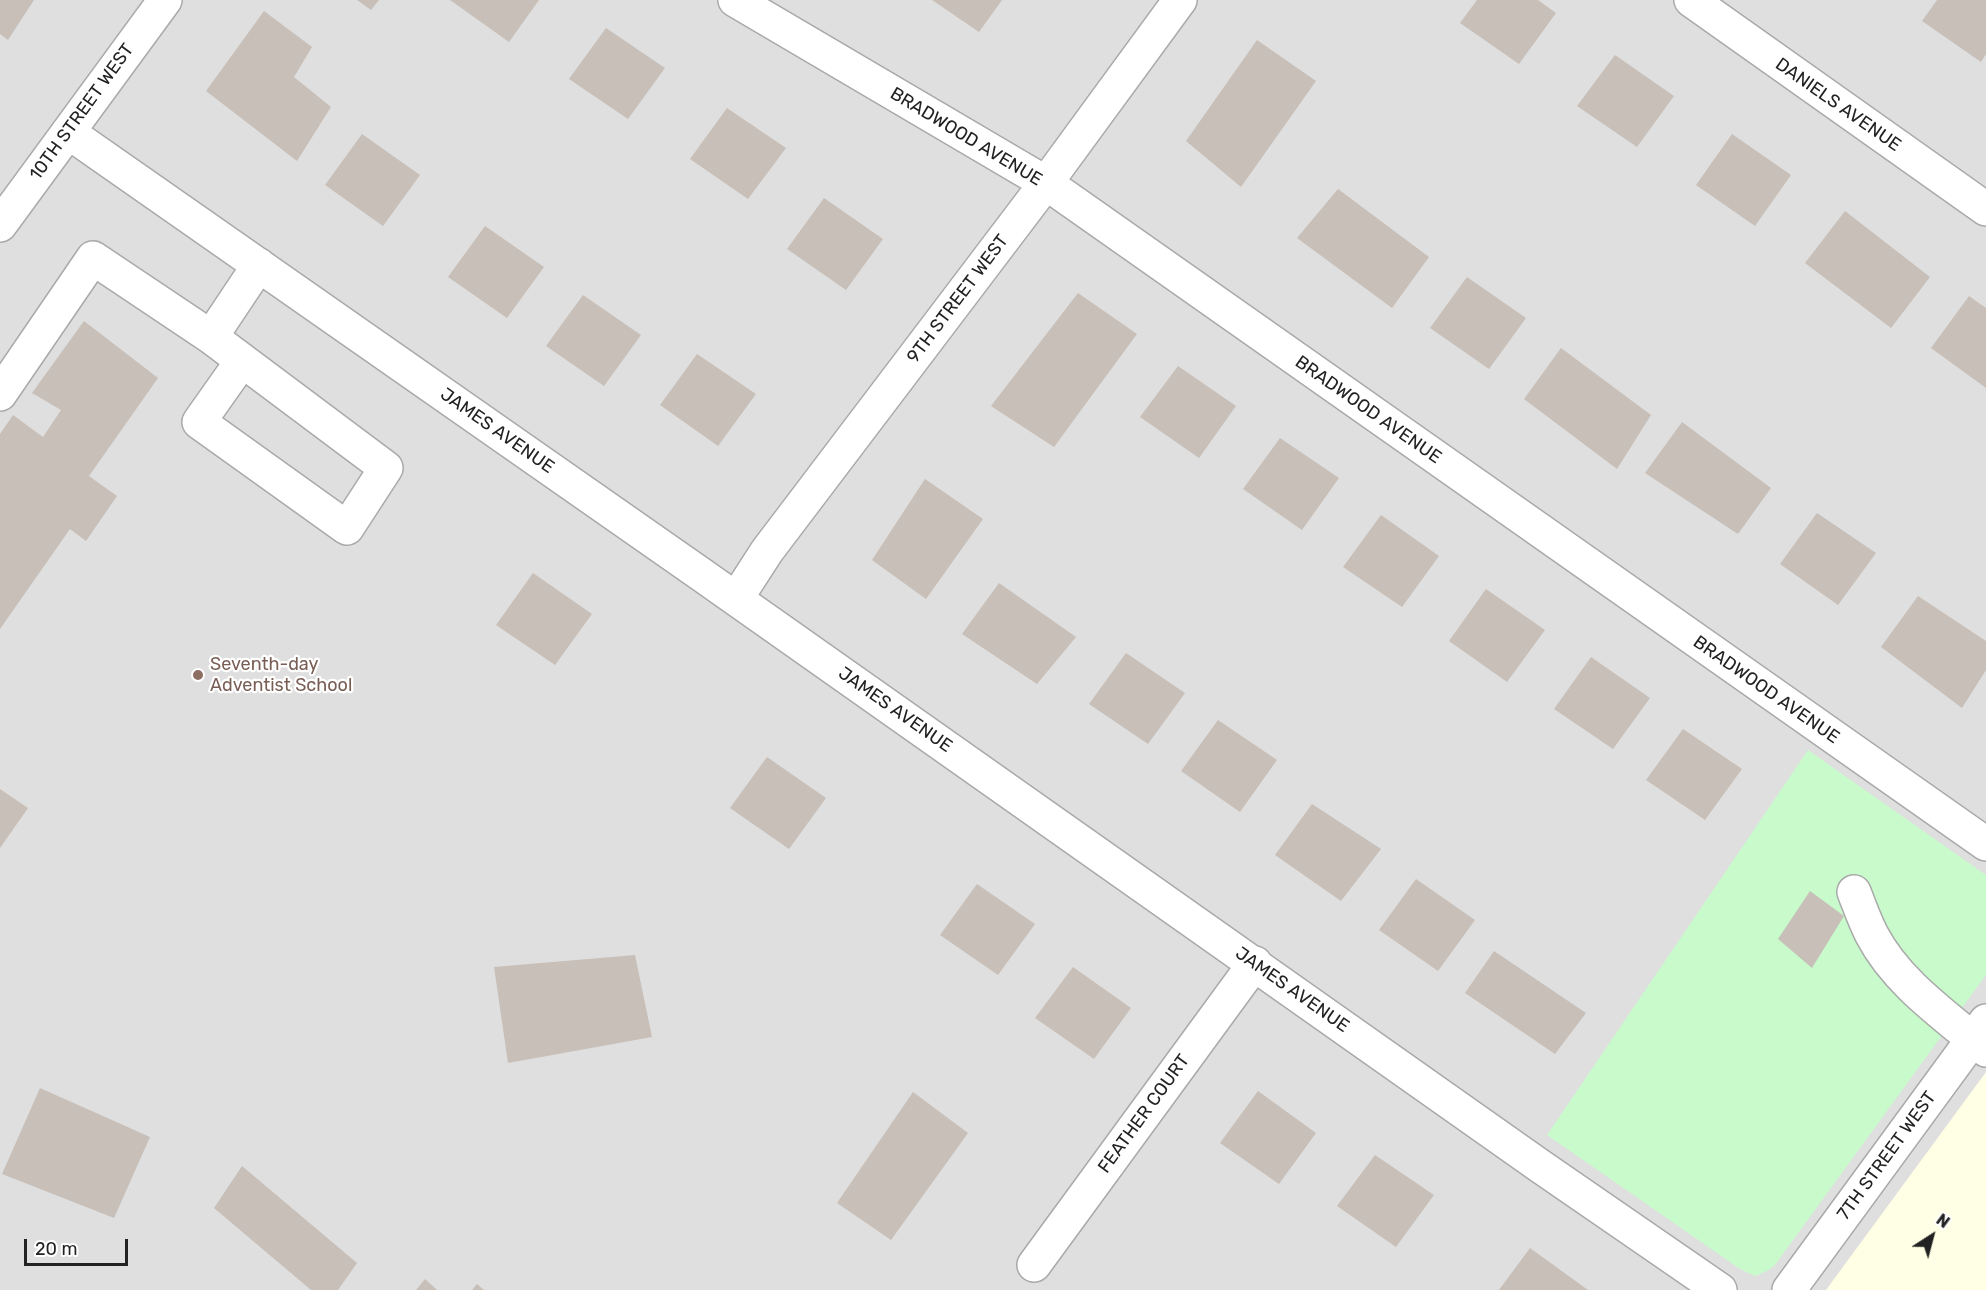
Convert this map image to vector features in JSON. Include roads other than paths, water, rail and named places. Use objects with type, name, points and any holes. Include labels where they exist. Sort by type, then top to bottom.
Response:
[{"type":"street","name":"10TH STREET WEST","points":[[0,225],[165,0]]},
{"type":"street","name":"BRADWOOD AVENUE","points":[[735,0],[1046,183],[1986,844]]},
{"type":"street","name":"9TH STREET WEST","points":[[736,598],[767,551],[1046,183],[1180,0]]},
{"type":"street","name":"DANIELS AVENUE","points":[[1690,0],[1986,209]]},
{"type":"street","name":"JAMES AVENUE","points":[[68,132],[736,598],[1540,1166],[1720,1290]]},
{"type":"street","points":[[0,394],[93,258],[211,337],[386,468],[347,528],[199,422],[242,361]]},
{"type":"street","points":[[211,337],[259,266]]},
{"type":"street","points":[[1854,892],[1872,936],[1901,976],[1937,1010],[1982,1037]]},
{"type":"street","name":"FEATHER COURT","points":[[1034,1265],[1255,963]]},
{"type":"street","name":"7TH STREET WEST","points":[[1789,1290],[1982,1037]]},
{"type":"place","name":"Seventh-day Adventist School","points":[[198,675]]}]
